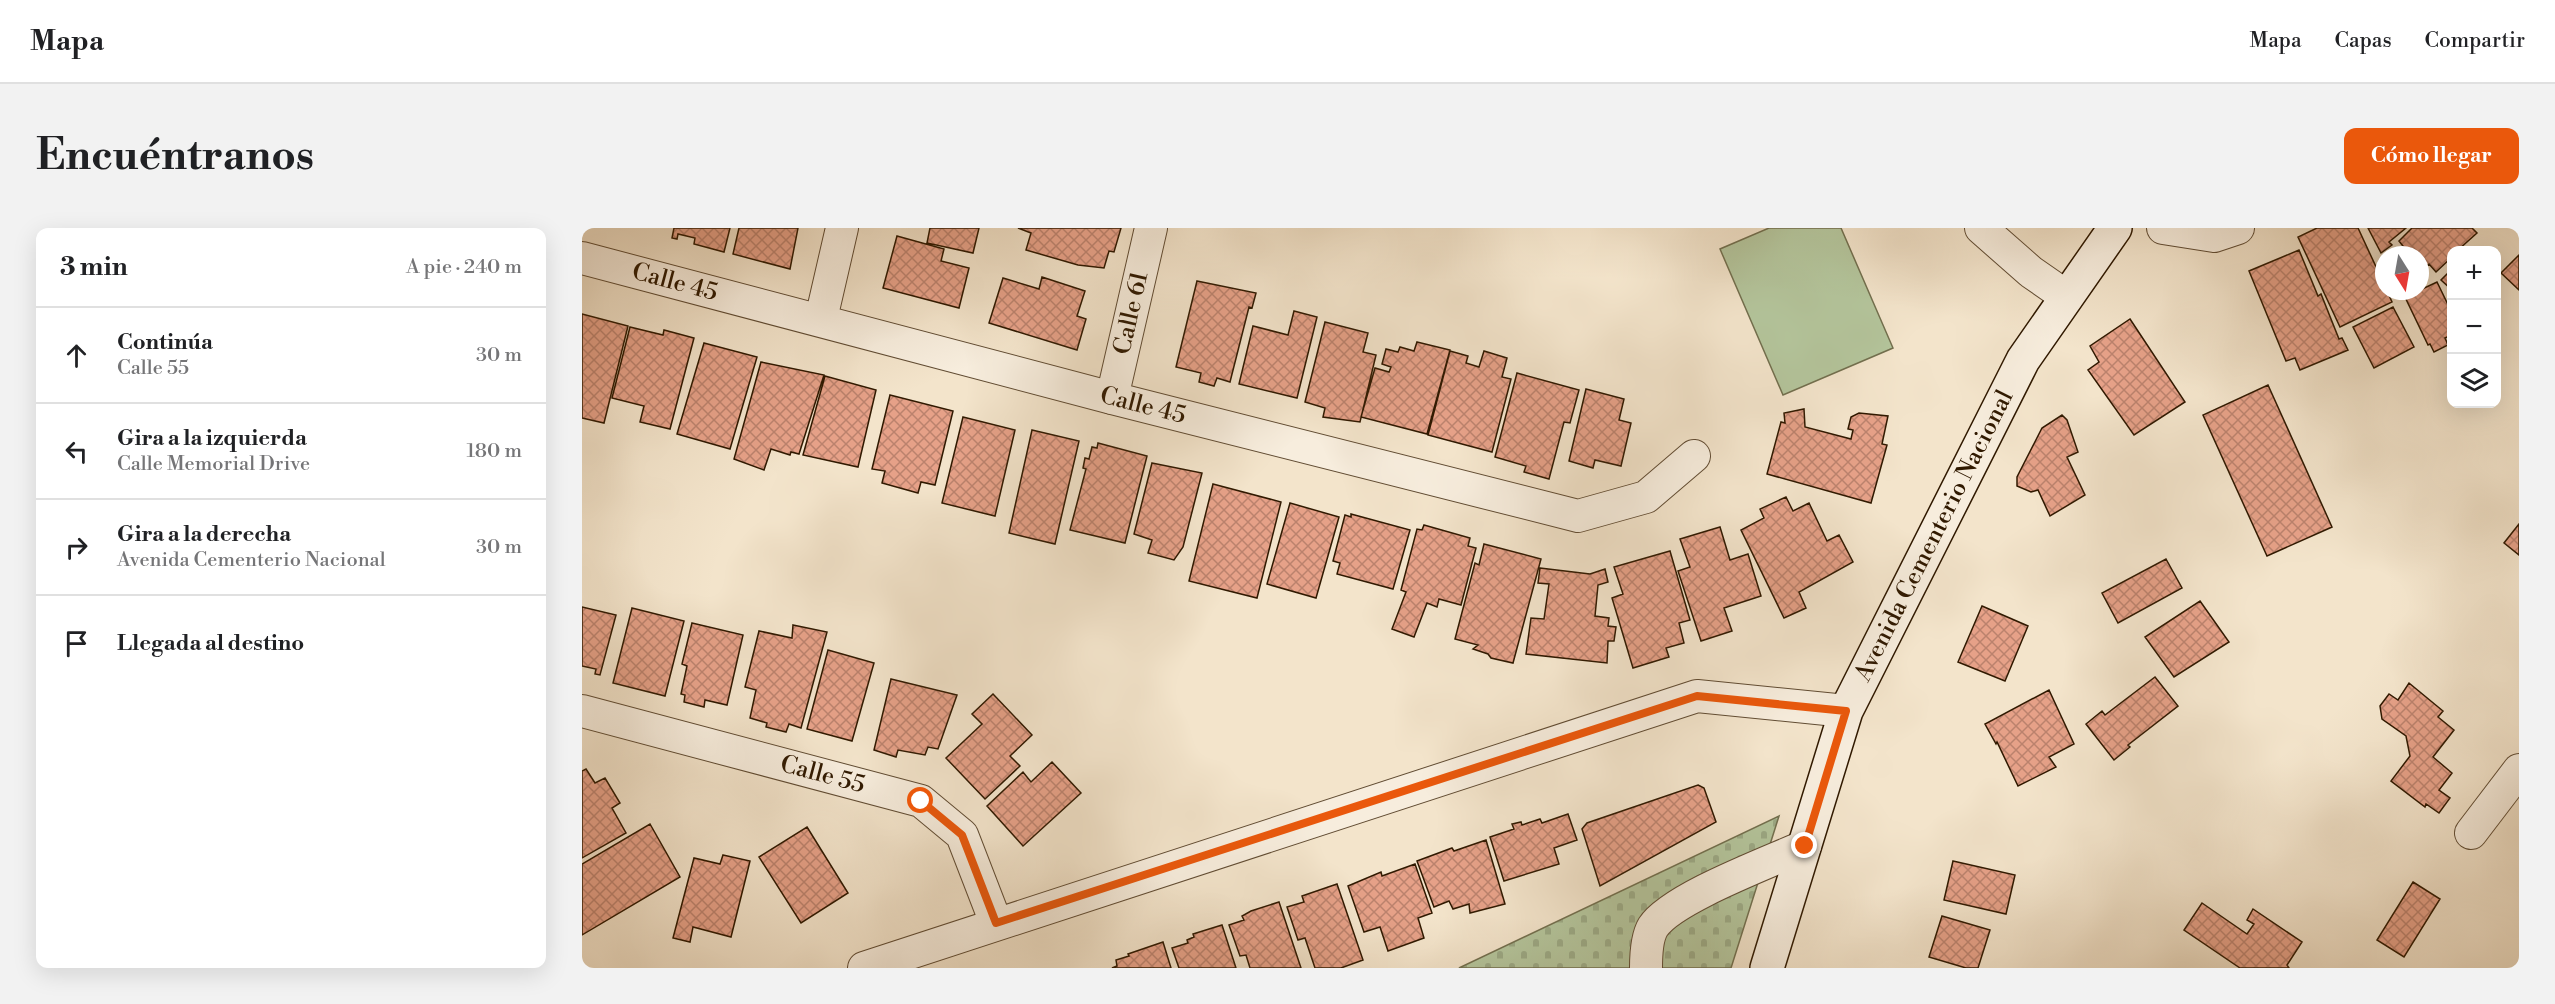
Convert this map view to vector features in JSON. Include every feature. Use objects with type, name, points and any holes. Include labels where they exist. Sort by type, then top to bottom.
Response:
[{"type":"street","points":[[821,319],[842,228]]},
{"type":"street","name":"Calle 61","points":[[1112,398],[1151,228]]},
{"type":"street","points":[[1982,228],[2031,272],[2067,297]]},
{"type":"street","name":"Avenida Cementerio Nacional","points":[[1767,968],[1846,711],[2023,360],[2115,228]]},
{"type":"street","points":[[2163,228],[2214,236],[2238,228]]},
{"type":"street","name":"Calle 45","points":[[582,258],[821,319],[1112,398],[1578,516],[1646,497],[1694,456]]},
{"type":"street","points":[[864,968],[996,923],[1697,696],[1846,711]]},
{"type":"street","name":"Calle 55","points":[[582,711],[921,801],[962,835],[996,923]]},
{"type":"street","points":[[2471,833],[2519,770]]},
{"type":"street","points":[[1646,968],[1646,957],[1653,927],[1677,905],[1805,846]]},
{"type":"green space","points":[[1769,228],[1841,228],[1893,348],[1783,395],[1720,249]]},
{"type":"green space","points":[[1779,816],[1731,968],[1459,968]]},
{"type":"building","points":[[674,228],[730,228],[724,252],[694,244],[695,238],[678,234],[677,239],[672,238]]},
{"type":"building","points":[[739,228],[798,228],[790,269],[733,254]]},
{"type":"building","points":[[930,228],[979,228],[973,253],[927,243]]},
{"type":"building","points":[[1018,228],[1121,228],[1114,252],[1109,251],[1104,268],[1078,265],[1026,250],[1031,233]]},
{"type":"building","points":[[2317,228],[2358,228],[2375,265],[2375,300],[2391,300],[2392,302],[2340,327],[2298,237]]},
{"type":"building","points":[[2368,228],[2406,228],[2389,242],[2391,246],[2377,246]]},
{"type":"building","points":[[2412,228],[2472,228],[2477,233],[2462,246],[2447,246],[2447,262],[2436,272],[2429,264],[2429,246],[2403,246],[2399,241]]},
{"type":"building","points":[[897,236],[944,249],[941,261],[969,268],[959,308],[883,288]]},
{"type":"building","points":[[2299,250],[2318,296],[2321,294],[2339,339],[2342,338],[2348,350],[2300,370],[2295,358],[2286,361],[2249,271]]},
{"type":"building","points":[[2519,255],[2519,290],[2501,273]]},
{"type":"building","points":[[2447,274],[2447,285],[2441,280]]},
{"type":"building","points":[[1042,277],[1085,291],[1077,316],[1086,319],[1077,350],[989,323],[1003,278],[1039,289]]},
{"type":"building","points":[[1197,281],[1256,293],[1252,308],[1249,307],[1230,382],[1217,378],[1214,386],[1199,382],[1201,373],[1176,367]]},
{"type":"building","points":[[2437,282],[2447,303],[2447,337],[2445,338],[2447,346],[2434,352],[2430,344],[2428,345],[2406,300],[2429,300],[2429,286]]},
{"type":"building","points":[[2393,307],[2414,347],[2374,368],[2353,327]]},
{"type":"building","points":[[1294,311],[1317,317],[1297,398],[1239,384],[1253,326],[1288,335]]},
{"type":"building","points":[[582,314],[628,326],[604,423],[582,418]]},
{"type":"building","points":[[2130,319],[2185,402],[2134,435],[2088,370],[2099,362],[2090,346]]},
{"type":"building","points":[[1325,322],[1368,333],[1363,352],[1376,355],[1360,422],[1323,417],[1325,408],[1305,402]]},
{"type":"building","points":[[630,327],[663,335],[664,330],[694,338],[670,429],[640,422],[644,406],[612,398]]},
{"type":"building","points":[[1417,342],[1450,350],[1427,434],[1361,417],[1375,368],[1389,372],[1391,367],[1382,364],[1386,349],[1398,352],[1400,347],[1414,351]]},
{"type":"building","points":[[704,343],[757,357],[730,449],[677,434]]},
{"type":"building","points":[[1450,351],[1468,356],[1466,363],[1479,367],[1484,351],[1507,358],[1502,377],[1511,379],[1492,452],[1428,435]]},
{"type":"building","points":[[761,362],[824,375],[799,454],[791,452],[790,455],[771,449],[764,470],[734,459]]},
{"type":"building","points":[[1517,373],[1579,390],[1570,423],[1564,422],[1549,479],[1524,472],[1526,466],[1495,457]]},
{"type":"building","points":[[825,376],[876,390],[858,467],[803,455]]},
{"type":"building","points":[[2268,385],[2332,527],[2267,556],[2203,415]]},
{"type":"building","points":[[1586,389],[1624,399],[1619,420],[1631,423],[1621,466],[1595,460],[1593,468],[1569,461]]},
{"type":"building","points":[[890,395],[953,411],[935,485],[921,482],[918,493],[882,483],[885,471],[872,469]]},
{"type":"building","points":[[1804,409],[1805,427],[1851,439],[1853,430],[1848,429],[1851,417],[1859,413],[1888,416],[1882,444],[1887,445],[1871,503],[1767,474],[1781,422],[1785,423],[1784,413]]},
{"type":"building","points":[[2062,415],[2067,420],[2078,452],[2067,457],[2085,495],[2050,516],[2038,490],[2031,492],[2017,486],[2017,477],[2042,428]]},
{"type":"building","points":[[963,417],[1015,430],[995,516],[942,503]]},
{"type":"building","points":[[1032,430],[1079,441],[1055,544],[1009,533]]},
{"type":"building","points":[[1098,443],[1147,456],[1125,543],[1070,530],[1086,469],[1083,468],[1085,458],[1089,459],[1092,447],[1097,448]]},
{"type":"building","points":[[1152,463],[1202,473],[1183,547],[1174,560],[1148,553],[1152,540],[1134,534]]},
{"type":"building","points":[[1213,484],[1281,502],[1257,598],[1189,581]]},
{"type":"building","points":[[1786,497],[1793,511],[1809,503],[1827,541],[1839,535],[1853,562],[1799,592],[1806,608],[1784,618],[1741,530],[1764,518],[1760,509]]},
{"type":"building","points":[[1290,503],[1339,517],[1316,598],[1267,584]]},
{"type":"building","points":[[1351,514],[1410,530],[1393,589],[1337,574],[1340,563],[1333,561],[1345,515],[1351,517]]},
{"type":"building","points":[[2519,524],[2519,555],[2504,543]]},
{"type":"building","points":[[1424,525],[1470,538],[1468,546],[1476,548],[1461,605],[1439,599],[1437,607],[1427,603],[1414,637],[1392,629],[1406,592],[1401,590],[1417,529],[1422,530]]},
{"type":"building","points":[[1720,527],[1730,560],[1748,554],[1761,596],[1724,608],[1732,631],[1701,641],[1678,571],[1690,567],[1680,539]]},
{"type":"building","points":[[1484,544],[1541,559],[1513,663],[1491,658],[1488,654],[1473,649],[1478,645],[1455,639],[1475,563],[1479,565]]},
{"type":"building","points":[[1670,551],[1690,620],[1679,623],[1684,643],[1666,648],[1669,657],[1633,668],[1612,598],[1623,594],[1614,567]]},
{"type":"building","points":[[2166,559],[2182,588],[2118,623],[2102,593]]},
{"type":"building","points":[[1540,568],[1590,574],[1605,569],[1608,582],[1598,585],[1595,616],[1609,618],[1608,626],[1616,627],[1614,641],[1608,641],[1607,663],[1526,654],[1531,618],[1544,619],[1549,584],[1538,583]]},
{"type":"building","points":[[2200,601],[2229,642],[2174,677],[2145,637]]},
{"type":"building","points":[[1982,606],[2028,626],[2005,681],[1958,662]]},
{"type":"building","points":[[582,607],[616,615],[600,675],[595,674],[596,669],[582,666]]},
{"type":"building","points":[[632,608],[684,621],[665,696],[613,683]]},
{"type":"building","points":[[692,623],[743,635],[727,705],[705,700],[704,707],[684,702],[685,695],[681,694],[687,666],[682,664]]},
{"type":"building","points":[[793,625],[827,632],[801,728],[789,724],[786,732],[766,727],[767,723],[750,718],[756,690],[745,687],[759,631],[792,638]]},
{"type":"building","points":[[828,650],[874,663],[852,741],[807,729]]},
{"type":"building","points":[[2155,677],[2178,706],[2128,745],[2130,747],[2114,760],[2086,724],[2102,711],[2105,715]]},
{"type":"building","points":[[891,679],[957,695],[938,749],[928,747],[925,755],[898,750],[896,757],[874,750]]},
{"type":"building","points":[[2409,683],[2443,711],[2438,717],[2454,730],[2433,757],[2452,773],[2439,790],[2450,798],[2439,813],[2426,804],[2425,807],[2391,781],[2410,756],[2406,736],[2382,719],[2380,706],[2389,694],[2398,700]]},
{"type":"building","points":[[2049,690],[2074,744],[2049,757],[2056,767],[2018,786],[1997,742],[1996,744],[1985,724]]},
{"type":"building","points":[[993,694],[1032,735],[1010,756],[1020,766],[985,799],[946,758],[982,724],[972,714]]},
{"type":"building","points":[[1052,762],[1081,793],[1023,846],[987,806],[1023,772],[1031,782]]},
{"type":"building","points":[[586,769],[595,783],[605,778],[620,803],[612,808],[626,833],[582,858],[582,771]]},
{"type":"building","points":[[1698,785],[1704,788],[1716,822],[1600,886],[1582,829],[1587,823]]},
{"type":"building","points":[[1568,814],[1577,840],[1554,848],[1559,864],[1504,881],[1490,837],[1514,829],[1512,824],[1521,822],[1522,825],[1540,819],[1542,823]]},
{"type":"building","points":[[650,824],[680,877],[582,935],[582,864]]},
{"type":"building","points":[[807,827],[848,893],[801,923],[759,857]]},
{"type":"building","points":[[1486,840],[1505,904],[1470,913],[1469,904],[1453,909],[1449,901],[1434,907],[1417,861],[1452,848],[1454,851]]},
{"type":"building","points":[[723,855],[750,861],[731,937],[693,927],[690,942],[673,938],[694,858],[720,864]]},
{"type":"building","points":[[1953,861],[2015,875],[2006,914],[1944,900]]},
{"type":"building","points":[[1415,864],[1432,913],[1418,918],[1424,938],[1388,951],[1380,927],[1364,932],[1348,886],[1381,872],[1382,876]]},
{"type":"building","points":[[2413,882],[2440,899],[2404,957],[2377,940]]},
{"type":"building","points":[[1337,884],[1363,960],[1341,968],[1315,968],[1305,938],[1298,940],[1287,907],[1304,902],[1302,896]]},
{"type":"building","points":[[1279,902],[1301,968],[1250,968],[1246,955],[1240,956],[1229,925],[1244,920],[1242,916],[1251,911]]},
{"type":"building","points":[[2202,903],[2247,934],[2254,924],[2247,920],[2253,909],[2302,942],[2287,965],[2289,968],[2240,968],[2184,930]]},
{"type":"building","points":[[1942,916],[1990,930],[1978,968],[1966,968],[1929,957]]},
{"type":"building","points":[[1222,925],[1236,968],[1179,968],[1172,948],[1188,943],[1187,940],[1194,937],[1193,934]]},
{"type":"building","points":[[1163,942],[1171,968],[1112,968],[1117,966],[1116,960]]},
{"type":"route","points":[[921,801],[962,835],[996,923],[1697,696],[1846,711],[1805,846]]}]
